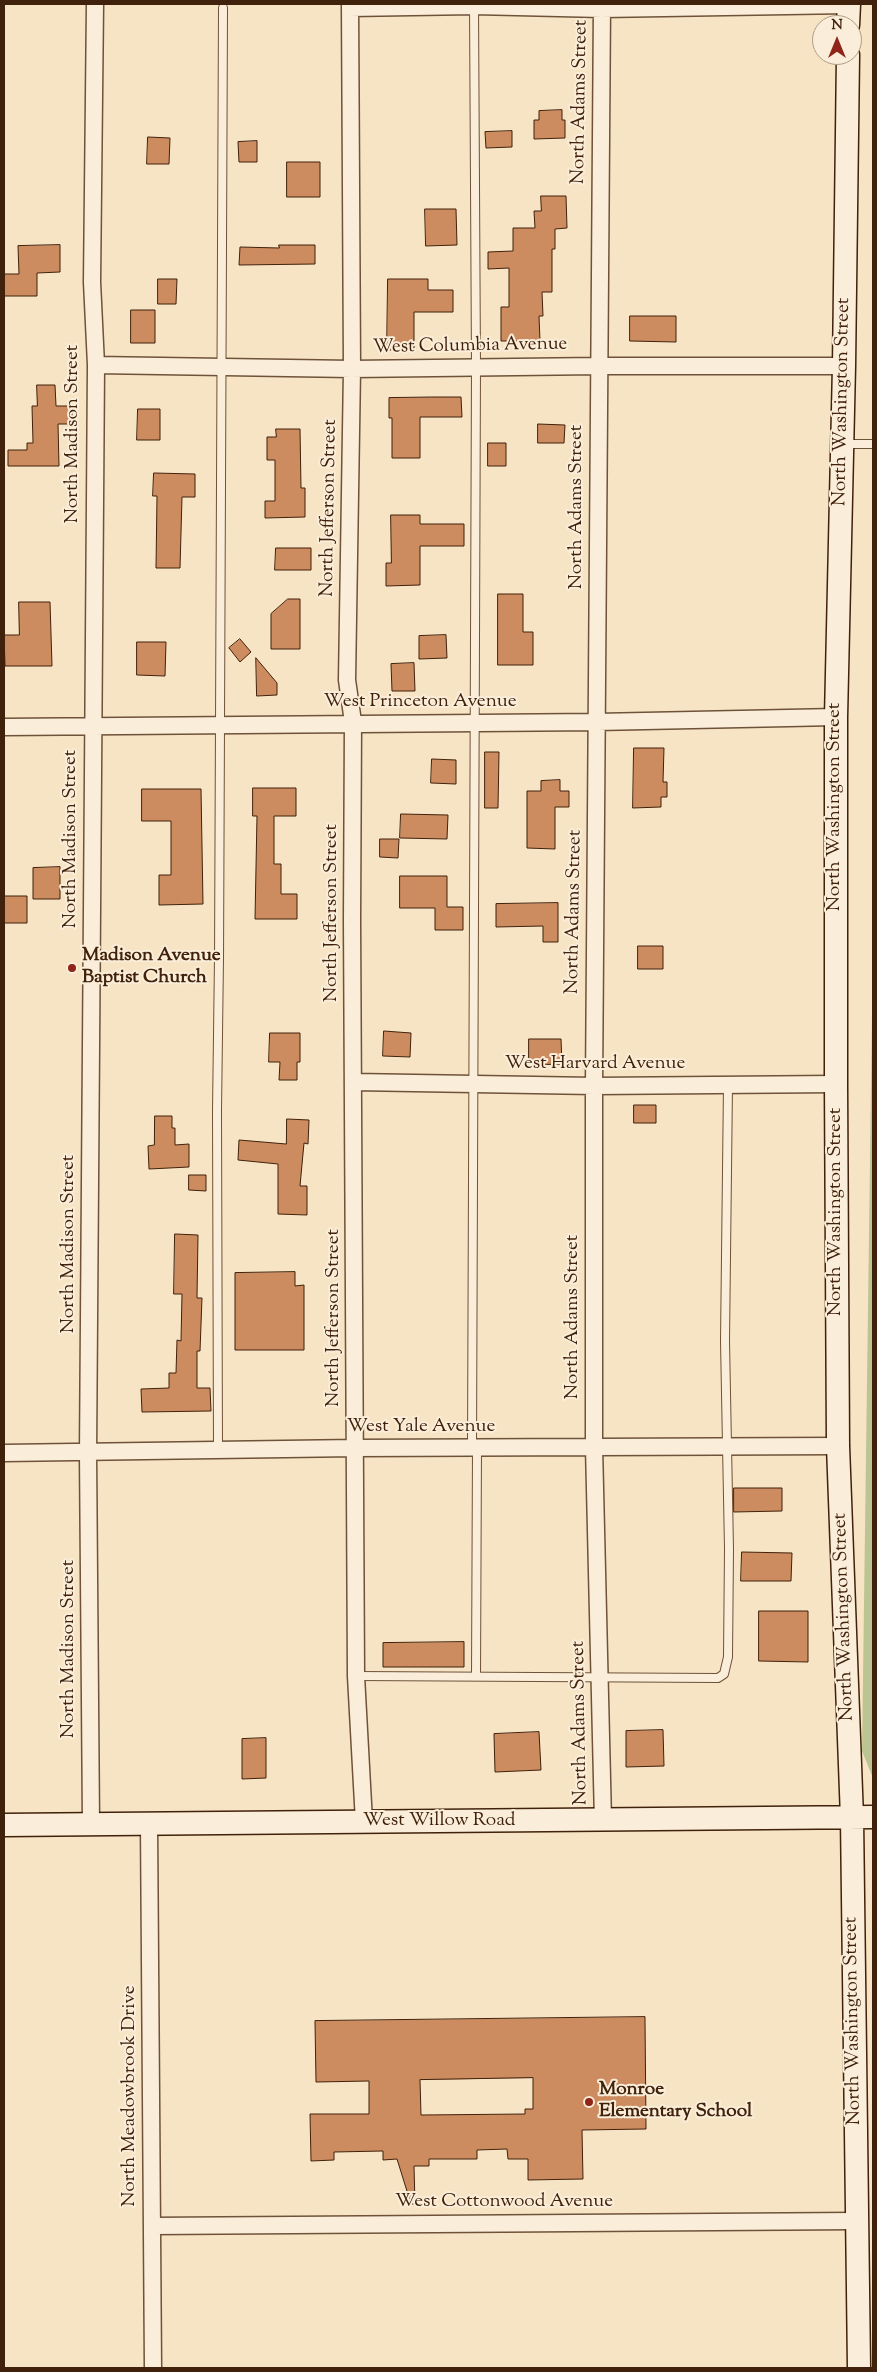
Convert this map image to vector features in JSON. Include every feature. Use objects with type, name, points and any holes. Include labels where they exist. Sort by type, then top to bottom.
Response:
[{"type":"street","name":"North Madison Street","points":[[91,1825],[88,1453],[96,365],[92,282],[94,4]]},
{"type":"street","points":[[350,6],[602,6],[849,11]]},
{"type":"street","name":"North Jefferson Street","points":[[350,6],[352,369],[347,680],[353,722],[356,1676],[364,1822]]},
{"type":"street","name":"North Adams Street","points":[[602,6],[594,1086],[594,1447],[603,1821]]},
{"type":"street","name":"North Washington Street","points":[[848,65],[844,366],[836,717],[836,1084],[838,1446],[863,1818],[856,2221],[859,2368]]},
{"type":"street","name":"West Columbia Avenue","points":[[96,365],[352,369],[844,366]]},
{"type":"street","name":"West Princeton Avenue","points":[[4,727],[353,722],[597,722],[836,717]]},
{"type":"street","name":"West Harvard Avenue","points":[[354,1082],[594,1086],[836,1084]]},
{"type":"street","name":"West Yale Avenue","points":[[4,1453],[355,1448],[838,1446]]},
{"type":"street","name":"West Willow Road","points":[[4,1826],[863,1818]]},
{"type":"street","name":"North Meadowbrook Drive","points":[[149,1824],[153,2368]]},
{"type":"street","name":"West Cottonwood Avenue","points":[[152,2226],[856,2221]]},
{"type":"lane","points":[[474,5],[476,367],[473,1085],[476,1676]]},
{"type":"lane","points":[[218,1451],[217,1111],[223,8]]},
{"type":"lane","points":[[842,444],[873,444]]},
{"type":"lane","points":[[356,1676],[718,1678],[724,1674],[727,1667],[729,1647],[730,1549],[726,1446],[725,1341],[728,1085]]},
{"type":"green space","points":[[873,938],[873,1778],[862,1751]]},
{"type":"building","points":[[562,110],[562,120],[565,120],[565,138],[534,139],[534,120],[539,120],[539,111]]},
{"type":"building","points":[[512,131],[512,147],[486,148],[485,132]]},
{"type":"building","points":[[148,137],[170,138],[169,164],[147,164]]},
{"type":"building","points":[[257,141],[257,162],[239,162],[238,142]]},
{"type":"building","points":[[287,162],[320,162],[320,197],[287,197]]},
{"type":"building","points":[[541,196],[566,196],[567,228],[555,229],[555,249],[552,249],[552,292],[542,292],[543,316],[539,316],[540,341],[501,341],[501,307],[509,307],[509,268],[488,269],[488,252],[513,251],[513,228],[535,228],[534,211],[541,211]]},
{"type":"building","points":[[425,209],[456,209],[457,245],[426,246]]},
{"type":"building","points":[[60,245],[60,272],[37,273],[37,296],[4,296],[4,274],[19,274],[18,246]]},
{"type":"building","points":[[279,245],[315,245],[315,264],[239,265],[240,247],[279,248]]},
{"type":"building","points":[[158,279],[177,279],[176,304],[158,304]]},
{"type":"building","points":[[388,279],[428,279],[428,290],[453,290],[453,312],[414,312],[414,350],[387,350]]},
{"type":"building","points":[[131,310],[155,310],[155,343],[131,343]]},
{"type":"building","points":[[630,316],[676,316],[676,342],[630,341]]},
{"type":"building","points":[[37,385],[55,385],[56,406],[72,406],[72,424],[58,424],[59,466],[8,466],[8,450],[27,450],[27,443],[33,443],[32,406],[37,406]]},
{"type":"building","points":[[461,397],[462,417],[420,417],[420,458],[392,458],[392,418],[389,418],[389,398]]},
{"type":"building","points":[[138,409],[160,409],[160,440],[137,440]]},
{"type":"building","points":[[538,424],[565,425],[564,443],[538,443]]},
{"type":"building","points":[[276,429],[300,429],[301,488],[305,488],[305,517],[265,518],[265,501],[275,501],[275,460],[267,460],[267,437],[276,437]]},
{"type":"building","points":[[488,443],[506,443],[506,466],[488,466]]},
{"type":"building","points":[[154,473],[195,474],[195,497],[182,497],[180,568],[156,568],[157,496],[153,496]]},
{"type":"building","points":[[391,515],[420,515],[420,524],[464,524],[464,546],[420,546],[420,585],[386,586],[386,563],[391,563]]},
{"type":"building","points":[[276,548],[311,548],[311,570],[275,570]]},
{"type":"building","points":[[498,594],[523,594],[523,632],[533,632],[533,665],[498,665]]},
{"type":"building","points":[[288,599],[300,599],[300,649],[271,649],[271,614]]},
{"type":"building","points":[[19,602],[50,602],[52,666],[5,666],[4,635],[19,635]]},
{"type":"building","points":[[446,635],[447,658],[419,659],[419,636]]},
{"type":"building","points":[[240,639],[251,652],[240,662],[229,648]]},
{"type":"building","points":[[137,642],[166,642],[165,676],[137,675]]},
{"type":"building","points":[[256,658],[277,683],[277,695],[257,696]]},
{"type":"building","points":[[414,663],[415,691],[392,691],[391,664]]},
{"type":"building","points":[[634,748],[664,748],[663,782],[667,782],[667,797],[661,797],[661,807],[633,808]]},
{"type":"building","points":[[485,752],[499,752],[498,808],[485,808]]},
{"type":"building","points":[[432,759],[456,760],[456,784],[431,783]]},
{"type":"building","points":[[560,780],[560,791],[569,791],[569,807],[555,807],[555,849],[527,848],[527,791],[541,791],[541,781]]},
{"type":"building","points":[[253,788],[296,788],[296,816],[274,816],[274,864],[281,864],[281,894],[297,894],[297,919],[255,919],[257,816],[253,816]]},
{"type":"building","points":[[142,789],[201,789],[203,904],[159,905],[159,875],[171,875],[171,821],[142,821]]},
{"type":"building","points":[[401,814],[448,815],[447,839],[400,838]]},
{"type":"building","points":[[380,839],[399,839],[398,858],[380,857]]},
{"type":"building","points":[[60,867],[60,899],[33,899],[33,868]]},
{"type":"building","points":[[400,876],[447,876],[447,907],[463,907],[463,930],[435,930],[435,908],[400,908]]},
{"type":"building","points":[[4,896],[27,896],[27,923],[4,923]]},
{"type":"building","points":[[558,903],[558,942],[543,942],[543,926],[496,927],[496,904]]},
{"type":"building","points":[[638,946],[663,946],[663,969],[638,969]]},
{"type":"building","points":[[384,1031],[411,1033],[410,1057],[383,1056]]},
{"type":"building","points":[[270,1033],[300,1033],[300,1062],[297,1062],[297,1080],[279,1080],[280,1062],[269,1062]]},
{"type":"building","points":[[529,1039],[561,1039],[562,1064],[529,1065]]},
{"type":"building","points":[[634,1105],[656,1105],[656,1123],[634,1123]]},
{"type":"building","points":[[155,1116],[172,1116],[172,1128],[175,1128],[175,1145],[189,1144],[189,1167],[149,1169],[148,1146],[154,1145]]},
{"type":"building","points":[[287,1119],[309,1120],[308,1144],[304,1143],[300,1186],[307,1186],[307,1215],[278,1214],[278,1164],[238,1160],[239,1140],[286,1144]]},
{"type":"building","points":[[189,1175],[206,1175],[206,1191],[189,1190]]},
{"type":"building","points":[[175,1234],[198,1235],[197,1298],[202,1298],[200,1351],[197,1351],[197,1388],[210,1388],[211,1411],[142,1412],[141,1389],[169,1388],[169,1373],[176,1373],[177,1340],[181,1341],[182,1294],[174,1294]]},
{"type":"building","points":[[295,1272],[295,1286],[304,1285],[304,1350],[235,1350],[235,1273]]},
{"type":"building","points":[[734,1488],[782,1488],[782,1511],[734,1512]]},
{"type":"building","points":[[742,1552],[792,1553],[791,1581],[741,1581]]},
{"type":"building","points":[[759,1611],[808,1611],[808,1662],[759,1661]]},
{"type":"building","points":[[464,1642],[464,1667],[383,1667],[383,1643]]},
{"type":"building","points":[[663,1730],[664,1766],[626,1767],[626,1731]]},
{"type":"building","points":[[539,1732],[541,1770],[495,1772],[494,1734]]},
{"type":"building","points":[[266,1738],[266,1778],[242,1779],[242,1739]]},
{"type":"building","name":"Monroe Elementary School","points":[[645,2017],[646,2129],[582,2130],[583,2179],[528,2180],[528,2159],[508,2159],[507,2149],[477,2150],[477,2159],[429,2159],[429,2166],[414,2166],[415,2204],[411,2204],[397,2159],[383,2160],[383,2151],[334,2152],[334,2160],[311,2161],[310,2114],[369,2114],[369,2081],[316,2082],[315,2021]],"holes":[[[533,2078],[533,2109],[525,2109],[525,2114],[421,2115],[420,2080]]]},
{"type":"place","name":"Madison Avenue Baptist Church","points":[[72,968]]},
{"type":"place","name":"Monroe Elementary School","points":[[589,2102]]}]
